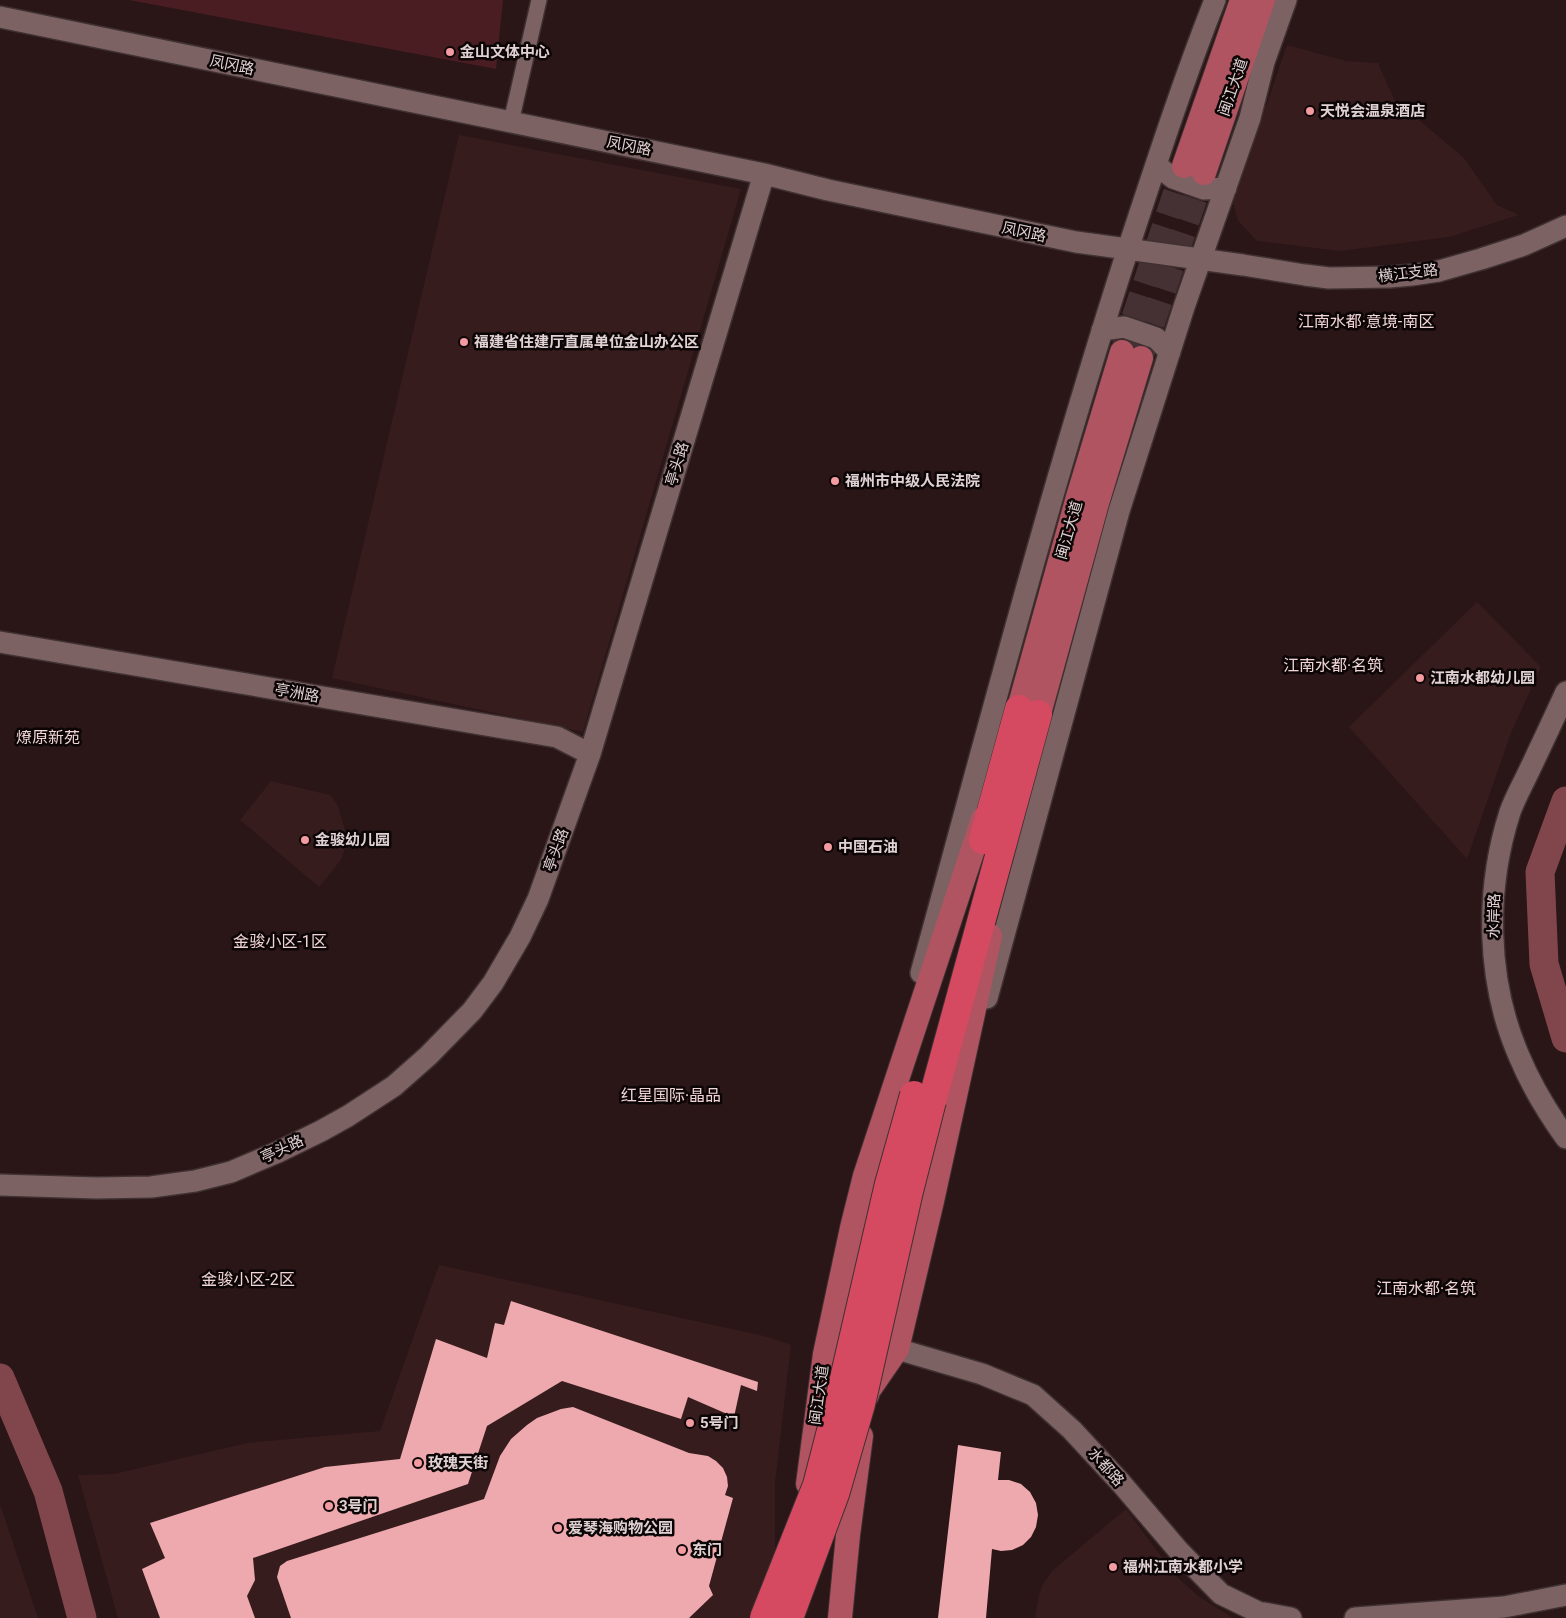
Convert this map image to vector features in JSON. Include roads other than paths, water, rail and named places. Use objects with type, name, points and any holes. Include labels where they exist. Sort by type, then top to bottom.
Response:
[{"type":"highway","points":[[764,1618],[817,1486],[840,1396],[889,1184],[923,1098],[1028,712]]},
{"type":"highway","points":[[789,1618],[835,1494],[856,1422],[909,1191],[923,1098]]},
{"type":"main road","points":[[865,1176],[1034,566],[1102,330],[1198,42],[1215,0]]},
{"type":"main road","name":"闽江大道","points":[[1242,0],[1194,170],[1263,0]]},
{"type":"main road","points":[[840,1618],[850,1519],[868,1391],[897,1349],[932,1201],[1119,511],[1201,259],[1250,118],[1264,62],[1286,0]]},
{"type":"main road","name":"凤冈路","points":[[7,19],[764,174],[828,190],[1061,239],[1243,265]]},
{"type":"main road","points":[[1156,165],[1173,178],[1204,189],[1226,188]]},
{"type":"main road","name":"亭头路","points":[[0,1186],[151,1187],[209,1178],[231,1172],[278,1152],[320,1131],[348,1116],[394,1086],[428,1056],[472,1011],[493,984],[508,960],[538,899],[590,754],[764,174]]},
{"type":"main road","name":"横江支路","points":[[1243,265],[1329,278],[1412,276],[1439,271],[1481,259],[1524,245],[1566,226]]},
{"type":"main road","points":[[1102,330],[1124,327],[1156,338],[1170,352]]},
{"type":"main road","name":"闽江大道","points":[[805,1618],[807,1488],[816,1417],[825,1354],[865,1176],[1028,712],[1078,497],[1132,355]]},
{"type":"main road","name":"亭洲路","points":[[0,642],[557,737],[590,754]]},
{"type":"main road","name":"水岸路","points":[[1566,692],[1511,810],[1498,858],[1493,909],[1495,967],[1507,1022],[1530,1080],[1566,1138]]},
{"type":"main road","points":[[932,1201],[1028,712]]},
{"type":"main road","name":"水都路","points":[[897,1349],[982,1374],[1033,1395],[1072,1430],[1121,1483],[1178,1550],[1221,1594],[1258,1612],[1291,1618]]},
{"type":"main road","points":[[1355,1618],[1504,1607],[1566,1595]]},
{"type":"street","points":[[511,122],[539,0]]},
{"type":"waterway","points":[[1566,801],[1540,872],[1544,964],[1566,1038]]},
{"type":"waterway","points":[[0,1378],[48,1491],[82,1618]]},
{"type":"tunnel","points":[[1122,352],[1184,166]]},
{"type":"tunnel","points":[[1141,358],[1204,173]]},
{"type":"place","name":"金山文体中心","points":[[450,52]]},
{"type":"place","name":"天悦会温泉酒店","points":[[1310,111]]},
{"type":"place","name":"福建省住建厅直属单位金山办公区","points":[[464,342]]},
{"type":"place","name":"福州市中级人民法院","points":[[835,481]]},
{"type":"place","name":"江南水都幼儿园","points":[[1420,678]]},
{"type":"place","name":"金骏幼儿园","points":[[305,840]]},
{"type":"place","name":"中国石油","points":[[828,847]]},
{"type":"place","name":"5号门","points":[[690,1423]]},
{"type":"place","name":"玫瑰天街","points":[[418,1463]]},
{"type":"place","name":"3号门","points":[[329,1506]]},
{"type":"place","name":"爱琴海购物公园","points":[[558,1528]]},
{"type":"place","name":"东门","points":[[682,1550]]},
{"type":"place","name":"福州江南水都小学","points":[[1113,1567]]},
{"type":"district","name":"江南水都·意境-南区","points":[[1366,321]]},
{"type":"district","name":"江南水都·名筑","points":[[1333,665]]},
{"type":"district","name":"燎原新苑","points":[[48,737]]},
{"type":"district","name":"金骏小区-1区","points":[[280,941]]},
{"type":"district","name":"红星国际·晶品","points":[[671,1095]]},
{"type":"district","name":"金骏小区-2区","points":[[248,1279]]},
{"type":"district","name":"江南水都·名筑","points":[[1426,1288]]}]
